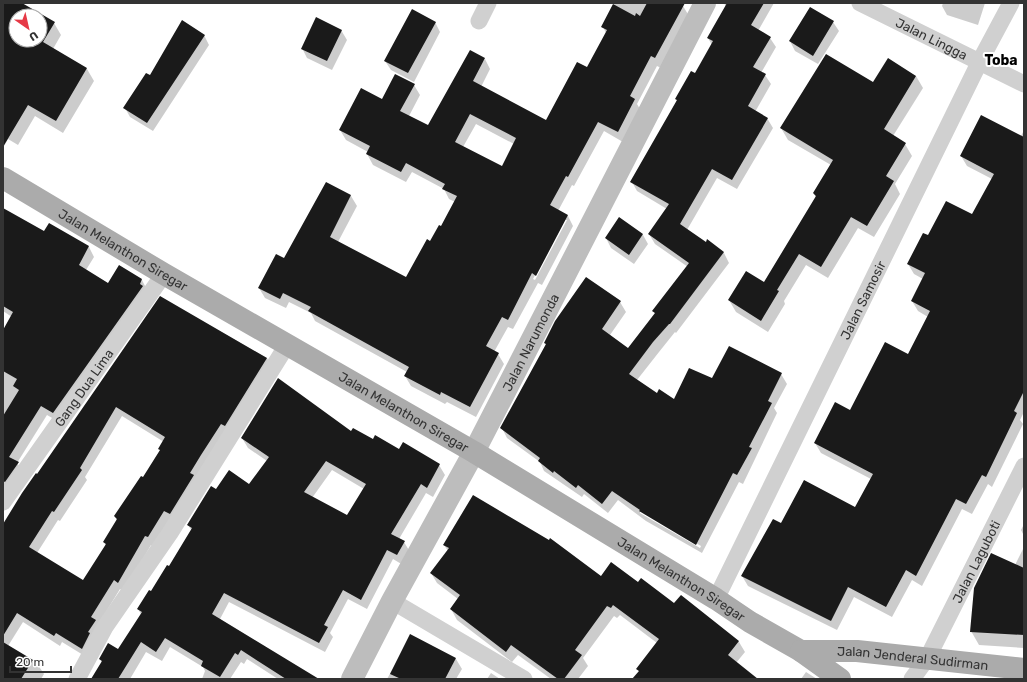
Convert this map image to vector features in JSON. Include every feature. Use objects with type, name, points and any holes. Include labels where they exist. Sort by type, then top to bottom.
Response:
[{"type":"main road","name":"Jalan Melanthon Siregar","points":[[3,178],[164,274],[474,452],[716,599],[750,622],[801,651],[840,679]]},
{"type":"main road","name":"Jalan Jenderal Sudirman","points":[[801,651],[857,651],[928,657],[1024,669]]},
{"type":"street","points":[[479,21],[488,3]]},
{"type":"street","name":"Jalan Narumonda","points":[[352,679],[392,601],[474,452],[705,3]]},
{"type":"street","name":"Jalan Lingga","points":[[860,3],[1024,84]]},
{"type":"street","name":"Jalan Samosir","points":[[716,599],[980,61],[1011,3]]},
{"type":"street","name":"Gang Dua Lima","points":[[3,502],[164,274]]},
{"type":"street","points":[[77,679],[104,627],[170,533],[287,345]]},
{"type":"street","name":"Jalan Laguboti","points":[[912,679],[928,657],[1024,466]]},
{"type":"street","points":[[392,601],[524,679]]},
{"type":"building","points":[[3,3],[22,3],[31,8],[8,8],[8,48],[48,48],[48,45],[87,68],[56,121],[28,105],[3,147]]},
{"type":"building","points":[[647,3],[685,3],[655,58],[651,56],[630,96],[635,99],[618,132],[598,122],[568,177],[566,176],[550,205],[568,215],[536,276],[532,273],[508,320],[502,317],[486,346],[499,353],[470,407],[441,392],[440,395],[404,376],[409,367],[308,311],[311,307],[283,293],[280,299],[258,288],[276,254],[284,258],[326,182],[351,195],[330,237],[406,277],[427,239],[430,241],[439,225],[441,226],[457,196],[442,189],[445,184],[406,163],[401,172],[366,154],[370,146],[339,130],[361,88],[382,99],[395,74],[415,84],[400,111],[428,125],[470,50],[485,58],[473,81],[546,120],[577,62],[587,67],[607,30],[601,27],[613,4],[635,16],[636,13],[640,16]],"holes":[[[470,114],[516,138],[502,166],[455,142]]]},
{"type":"building","points":[[727,3],[764,3],[751,25],[771,37],[753,67],[766,74],[748,106],[768,118],[732,180],[712,169],[680,224],[706,242],[707,239],[724,252],[670,324],[653,342],[629,374],[657,393],[659,389],[674,399],[689,368],[712,378],[729,346],[782,373],[768,401],[772,403],[749,447],[752,448],[737,475],[733,473],[696,545],[639,511],[640,510],[612,491],[602,504],[578,485],[576,488],[554,471],[553,473],[538,461],[540,458],[500,428],[546,344],[544,343],[555,321],[586,277],[621,301],[602,329],[628,348],[655,313],[652,311],[689,263],[648,234],[669,204],[630,182],[677,100],[675,99],[691,71],[695,73],[713,41],[707,38]]},
{"type":"building","points":[[810,7],[834,21],[813,56],[789,41]]},
{"type":"building","points":[[412,9],[436,22],[408,73],[384,61]]},
{"type":"building","points":[[316,17],[342,30],[327,61],[301,49]]},
{"type":"building","points":[[48,18],[55,22],[48,34]]},
{"type":"building","points":[[182,20],[205,35],[147,123],[123,108],[146,73],[150,75]]},
{"type":"building","points":[[826,54],[873,82],[888,58],[916,76],[884,129],[906,143],[886,176],[894,181],[867,226],[851,217],[821,267],[799,254],[777,290],[779,291],[761,321],[728,300],[746,271],[764,282],[816,196],[813,193],[833,160],[780,128]]},
{"type":"building","points":[[981,115],[1024,137],[1024,391],[1014,411],[1017,413],[986,477],[982,475],[966,504],[956,499],[916,576],[906,570],[886,607],[848,587],[831,621],[741,576],[773,519],[781,523],[804,480],[855,507],[873,474],[814,443],[835,402],[850,410],[885,342],[908,354],[930,311],[911,301],[925,273],[907,264],[923,233],[928,235],[946,201],[972,214],[994,174],[960,156]]},
{"type":"building","points":[[3,208],[44,231],[49,223],[89,246],[79,265],[108,283],[119,265],[142,279],[140,284],[143,286],[53,413],[41,406],[9,457],[19,462],[5,482],[3,481],[3,416],[19,390],[13,386],[17,379],[3,371],[3,330],[13,312],[3,306]]},
{"type":"building","points":[[619,217],[643,234],[629,255],[605,238]]},
{"type":"building","points":[[160,296],[267,358],[225,426],[221,424],[201,455],[190,473],[194,475],[170,514],[164,511],[148,537],[145,536],[118,583],[114,580],[91,617],[96,620],[88,632],[90,633],[82,649],[56,633],[54,636],[17,613],[3,636],[3,524],[22,493],[36,473],[37,474]],"holes":[[[116,407],[165,437],[158,449],[160,450],[143,477],[141,476],[114,516],[117,519],[103,542],[106,544],[83,580],[29,547],[52,511],[54,512],[82,470],[80,468]]]},
{"type":"building","points":[[278,378],[351,431],[353,428],[373,439],[375,435],[399,449],[403,442],[440,464],[427,488],[421,484],[391,534],[405,541],[397,555],[387,550],[361,600],[343,590],[324,625],[328,627],[319,643],[224,593],[212,614],[319,679],[286,679],[241,650],[238,655],[235,653],[220,677],[201,666],[203,661],[165,638],[156,652],[141,642],[118,679],[91,679],[102,661],[99,659],[108,643],[118,649],[142,612],[137,609],[149,590],[151,591],[167,565],[169,566],[192,528],[187,525],[211,486],[216,489],[229,470],[249,484],[269,457],[241,438]],"holes":[[[326,461],[366,484],[347,515],[304,492]]]},
{"type":"building","points":[[473,495],[549,540],[550,538],[601,576],[611,562],[638,582],[641,578],[674,603],[681,595],[739,641],[728,655],[758,679],[632,679],[639,671],[636,669],[659,639],[613,605],[611,608],[607,606],[575,650],[582,655],[564,679],[558,679],[511,645],[506,652],[450,609],[460,595],[430,573],[449,548],[443,545]]},
{"type":"building","points":[[991,553],[1024,568],[1024,635],[970,632],[974,588]]},
{"type":"building","points":[[410,634],[456,658],[445,679],[401,679],[390,674]]},
{"type":"building","points":[[3,642],[33,660],[21,679],[3,679]]},
{"type":"district","name":"Toba","points":[[1001,60]]}]
